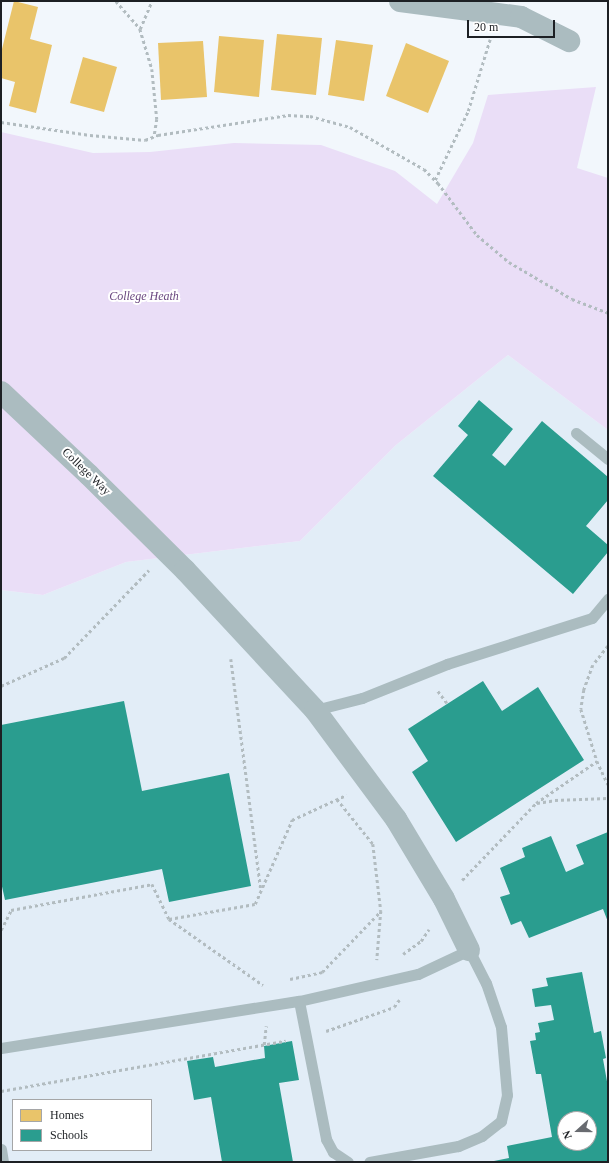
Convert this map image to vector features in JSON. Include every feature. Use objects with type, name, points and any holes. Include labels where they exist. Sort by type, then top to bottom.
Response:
[{"type":"street","points":[[400,1],[498,15],[520,9],[569,41]]},
{"type":"street","name":"College Way","points":[[1,392],[89,475],[161,561],[315,710],[396,819],[444,899],[469,950]]},
{"type":"lane","points":[[576,433],[608,459]]},
{"type":"lane","points":[[315,710],[362,698],[447,664],[592,618],[608,599]]},
{"type":"lane","points":[[1,1048],[299,1001],[418,974],[469,950],[486,984],[500,1027],[507,1095],[501,1121],[482,1136],[458,1146],[369,1162]]},
{"type":"lane","points":[[299,1001],[326,1139],[333,1152],[348,1162]]},
{"type":"lane","points":[[1,1149],[3,1162]]},
{"type":"path","points":[[116,1],[140,29],[152,69],[157,119],[154,137]]},
{"type":"path","points":[[140,29],[152,1]]},
{"type":"path","points":[[435,180],[468,110],[498,15]]},
{"type":"path","points":[[1,122],[125,139],[145,140],[154,137],[288,115],[310,116],[350,127],[371,137],[424,169],[435,180],[477,235],[509,262],[572,299],[608,313]]},
{"type":"path","points":[[1,686],[64,658],[161,561]]},
{"type":"path","points":[[608,646],[593,665],[584,690],[581,709],[597,761],[608,785]]},
{"type":"path","points":[[230,652],[261,890]]},
{"type":"path","points":[[444,899],[536,803],[597,761]]},
{"type":"path","points":[[169,919],[255,904],[292,820],[348,793]]},
{"type":"path","points":[[536,803],[555,800],[608,798]]},
{"type":"path","points":[[337,799],[373,844],[381,911],[377,960]]},
{"type":"path","points":[[1,930],[11,910],[152,884],[169,919],[263,985],[270,984]]},
{"type":"path","points":[[322,972],[381,911]]},
{"type":"path","points":[[396,956],[403,954],[421,941],[432,924]]},
{"type":"path","points":[[370,962],[383,959]]},
{"type":"path","points":[[285,980],[329,971]]},
{"type":"path","points":[[1,1091],[306,1037],[394,1007],[418,974]]},
{"type":"path","points":[[263,985],[267,1005]]},
{"type":"shaded area","points":[[508,355],[608,430],[608,1162],[1,1162],[1,590],[43,595],[126,562],[300,541],[396,445]]},
{"type":"green space","name":"College Heath","points":[[596,87],[577,168],[608,178],[608,430],[508,355],[396,445],[300,541],[126,562],[43,595],[1,590],[1,132],[93,153],[150,152],[234,143],[321,145],[395,171],[437,204],[473,143],[488,95]]},
{"type":"building: Homes","points":[[14,1],[38,7],[30,39],[52,45],[36,113],[9,106],[15,82],[1,78],[1,53]]},
{"type":"building: Homes","points":[[277,34],[322,38],[316,95],[271,90]]},
{"type":"building: Homes","points":[[219,36],[264,40],[259,97],[214,92]]},
{"type":"building: Homes","points":[[336,40],[373,45],[364,101],[328,95]]},
{"type":"building: Homes","points":[[203,41],[207,97],[161,100],[158,43]]},
{"type":"building: Homes","points":[[406,43],[449,61],[428,113],[386,96]]},
{"type":"building: Homes","points":[[83,57],[117,67],[104,112],[70,103]]},
{"type":"building: Schools","points":[[479,400],[513,429],[492,455],[505,466],[542,421],[608,477],[608,500],[586,526],[608,545],[608,552],[573,594],[433,476],[468,435],[458,426]]},
{"type":"building: Schools","points":[[483,681],[502,711],[538,687],[584,760],[456,842],[412,772],[428,761],[408,729]]},
{"type":"building: Schools","points":[[124,701],[142,791],[229,773],[251,886],[169,902],[162,869],[5,900],[1,882],[1,725]]},
{"type":"building: Schools","points":[[608,832],[608,922],[603,909],[529,938],[521,921],[511,925],[500,897],[510,894],[500,868],[525,857],[522,848],[551,836],[566,872],[584,864],[576,845]]},
{"type":"building: Schools","points":[[582,972],[594,1033],[601,1031],[606,1058],[603,1059],[608,1087],[608,1162],[489,1162],[509,1158],[507,1146],[552,1137],[541,1074],[536,1074],[530,1041],[536,1040],[535,1033],[540,1032],[538,1023],[554,1020],[551,1005],[535,1007],[532,989],[548,986],[546,978]]},
{"type":"building: Schools","points":[[292,1041],[299,1080],[279,1083],[293,1162],[222,1162],[211,1097],[194,1100],[187,1061],[213,1057],[215,1067],[265,1058],[264,1046]]}]
